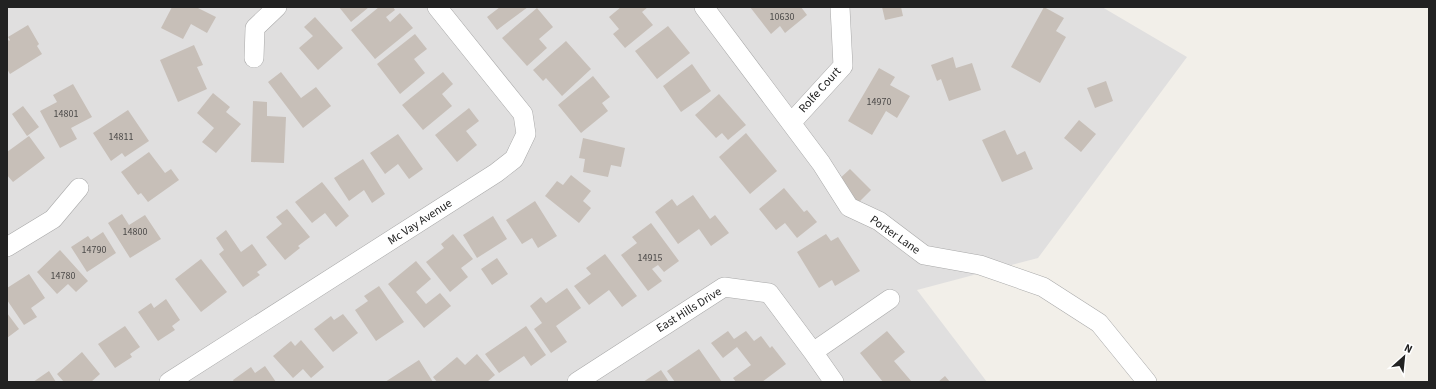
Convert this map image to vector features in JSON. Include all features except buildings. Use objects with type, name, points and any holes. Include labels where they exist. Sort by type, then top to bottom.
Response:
[{"type":"street","points":[[254,58],[254,28],[276,7]]},
{"type":"street","name":"Mc Vay Avenue","points":[[169,382],[496,174],[514,159],[526,134],[523,114],[437,7]]},
{"type":"street","name":"Porter Lane","points":[[704,7],[821,163],[849,207],[879,221],[924,255],[980,265],[1044,287],[1099,323],[1147,382]]},
{"type":"street","name":"Rolfe Court","points":[[790,123],[843,66],[840,7]]},
{"type":"street","points":[[7,247],[53,219],[79,188]]},
{"type":"street","name":"East Hills Drive","points":[[577,382],[724,287],[769,293],[834,382]]},
{"type":"street","points":[[813,352],[890,299]]},
{"type":"shaded area","points":[[7,7],[1102,7],[1187,57],[1038,258],[917,290],[987,382],[7,382]]}]
